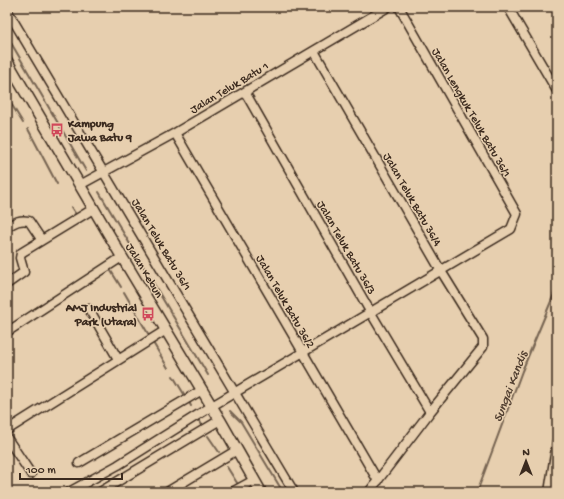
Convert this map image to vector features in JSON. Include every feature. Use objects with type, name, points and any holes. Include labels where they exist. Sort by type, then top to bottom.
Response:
[{"type":"main road","name":"Jalan Kebun","points":[[7,61],[93,209],[212,406],[261,492]]},
{"type":"street","name":"Jalan Teluk Batu 1","points":[[80,185],[175,133],[388,7]]},
{"type":"street","name":"Jalan Lengkuk Teluk Batu 36/1","points":[[399,7],[517,214],[511,229],[441,271]]},
{"type":"street","points":[[508,7],[557,91]]},
{"type":"street","name":"Jalan Teluk Batu 36/1","points":[[7,10],[236,392],[294,492]]},
{"type":"street","name":"Jalan Teluk Batu 36/4","points":[[314,51],[441,271],[483,339],[483,347],[430,412],[369,492]]},
{"type":"street","name":"Jalan Teluk Batu 36/3","points":[[245,92],[370,313],[430,412]]},
{"type":"street","name":"Jalan Teluk Batu 36/2","points":[[175,133],[378,481]]},
{"type":"street","points":[[7,284],[24,272],[20,258],[21,253],[41,239],[93,209]]},
{"type":"street","points":[[7,227],[22,220],[29,221],[41,239]]},
{"type":"street","points":[[7,332],[122,257]]},
{"type":"street","points":[[69,492],[118,465],[212,406],[441,271]]},
{"type":"street","points":[[89,309],[118,359]]},
{"type":"street","points":[[7,430],[166,330]]},
{"type":"street","points":[[79,464],[202,390]]},
{"type":"street","points":[[100,492],[220,420]]},
{"type":"street","points":[[7,438],[31,474]]},
{"type":"street","points":[[549,492],[557,441]]},
{"type":"street","points":[[167,492],[237,450]]},
{"type":"street","points":[[232,492],[254,480]]},
{"type":"waterway","points":[[7,36],[86,171]]},
{"type":"waterway","points":[[7,97],[23,123]]},
{"type":"waterway","points":[[28,129],[57,184]]},
{"type":"waterway","points":[[99,192],[208,375]]},
{"type":"waterway","points":[[71,207],[77,216]]},
{"type":"waterway","points":[[111,271],[121,287]]},
{"type":"waterway","name":"Sungai Kandis","points":[[477,492],[522,371],[557,287]]},
{"type":"waterway","points":[[124,292],[150,337]]},
{"type":"waterway","points":[[152,341],[168,368]]},
{"type":"waterway","points":[[173,376],[184,394]]},
{"type":"waterway","points":[[189,402],[191,406]]},
{"type":"waterway","points":[[230,411],[241,422],[283,492]]},
{"type":"waterway","points":[[198,418],[203,427]]},
{"type":"waterway","points":[[208,436],[219,452]]},
{"type":"waterway","points":[[227,467],[239,486]]},
{"type":"place","name":"Kampung Jawa Batu 9","points":[[57,130]]},
{"type":"place","name":"AMJ Industrial Park (Utara)","points":[[148,314]]}]
